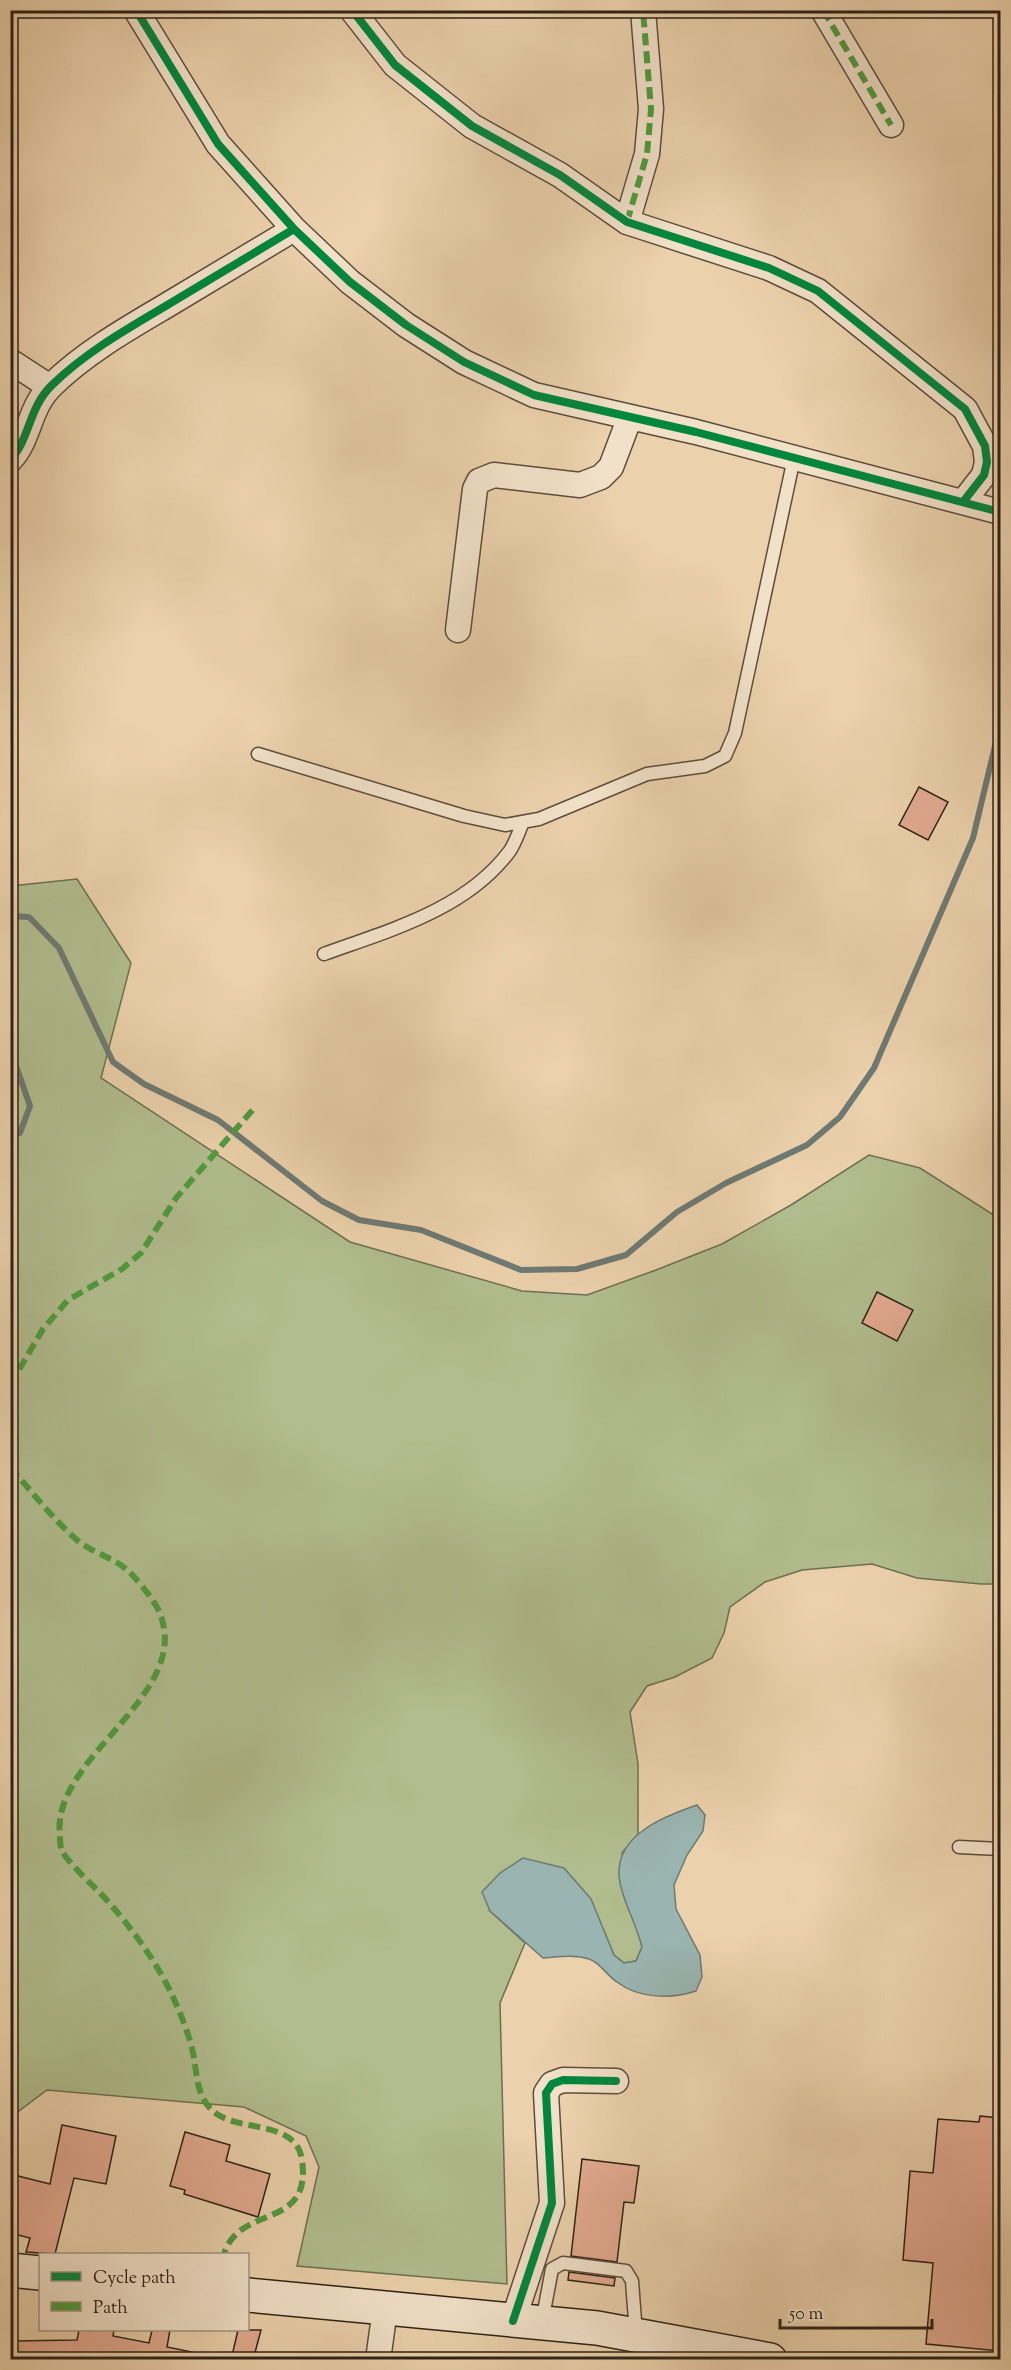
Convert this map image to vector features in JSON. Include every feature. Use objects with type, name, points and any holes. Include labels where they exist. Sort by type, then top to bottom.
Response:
[{"type":"main road","points":[[10,2270],[39,2273]]},
{"type":"main road","points":[[249,2295],[597,2328],[770,2360]]},
{"type":"street","points":[[136,10],[218,144],[294,229],[350,282],[406,325],[464,362],[534,394],[1000,512]]},
{"type":"street","points":[[352,10],[395,65],[472,126],[560,175],[627,222],[769,268],[818,291],[965,410],[985,446],[987,462],[984,475],[963,502]]},
{"type":"street","points":[[627,222],[647,154],[651,109],[643,10]]},
{"type":"street","points":[[823,10],[891,125]]},
{"type":"street","points":[[10,460],[18,452],[35,407],[50,387],[80,361],[137,323],[294,229]]},
{"type":"street","points":[[10,361],[50,387]]},
{"type":"street","points":[[458,630],[475,489],[479,481],[494,475],[579,485],[601,477],[611,467],[630,417]]},
{"type":"street","points":[[527,2322],[552,2203],[546,2093],[552,2084],[563,2080],[616,2081]]},
{"type":"street","points":[[378,2360],[385,2309]]},
{"type":"lane","points":[[258,754],[464,816],[505,825],[539,819],[647,774],[705,766],[725,756],[735,733],[794,458]]},
{"type":"lane","points":[[324,954],[420,918],[473,888],[510,850],[523,822]]},
{"type":"lane","points":[[959,1847],[1000,1849]]},
{"type":"lane","points":[[527,2322],[552,2269],[563,2263],[626,2271],[632,2281],[636,2336]]},
{"type":"green space","points":[[77,879],[131,963],[101,1078],[350,1242],[522,1291],[587,1295],[722,1244],[791,1205],[869,1155],[920,1168],[1000,1219],[1000,1584],[917,1578],[872,1564],[802,1570],[765,1582],[730,1607],[724,1633],[712,1658],[675,1677],[647,1686],[630,1712],[638,1764],[638,1834],[622,1853],[627,1902],[642,1947],[636,1961],[624,1963],[614,1955],[604,1932],[490,1911],[525,1943],[500,2003],[507,2284],[297,2266],[319,2167],[306,2136],[244,2107],[47,2090],[11,2117],[11,886]]},
{"type":"water","points":[[697,1805],[705,1815],[703,1831],[687,1855],[674,1885],[676,1909],[700,1955],[702,1977],[696,1991],[666,1996],[635,1992],[613,1979],[597,1963],[589,1959],[572,1956],[543,1958],[490,1911],[482,1892],[500,1873],[523,1858],[564,1868],[591,1899],[614,1955],[624,1963],[636,1961],[642,1947],[620,1883],[620,1861],[626,1848],[645,1829],[671,1815]]},
{"type":"building","points":[[919,787],[948,802],[928,840],[899,825]]},
{"type":"building","points":[[877,1292],[913,1310],[897,1341],[862,1323]]},
{"type":"building","points":[[980,2116],[1000,2118],[1000,2351],[926,2344],[933,2263],[903,2260],[910,2171],[933,2173],[938,2119],[979,2122]]},
{"type":"building","points":[[62,2125],[116,2136],[106,2184],[74,2178],[55,2253],[26,2252],[30,2238],[10,2233],[10,2174],[50,2184]]},
{"type":"building","points":[[185,2132],[230,2145],[226,2161],[270,2174],[258,2217],[184,2194],[185,2190],[170,2186]]},
{"type":"building","points":[[582,2159],[639,2166],[634,2203],[624,2202],[617,2262],[571,2256]]},
{"type":"building","points":[[569,2272],[615,2278],[614,2286],[568,2280]]},
{"type":"building","points":[[261,2330],[253,2360],[231,2360],[238,2331]]},
{"type":"building","points":[[79,2331],[114,2331],[113,2336],[149,2343],[152,2331],[170,2331],[167,2347],[192,2352],[191,2360],[13,2360],[12,2341],[77,2340]]},
{"type":"waterway","points":[[10,916],[29,917],[59,948],[113,1062],[144,1084],[218,1120],[322,1201],[359,1220],[421,1230],[521,1270],[577,1269],[626,1255],[677,1212],[726,1183],[807,1145],[840,1117],[874,1068],[973,838],[1000,725]]},
{"type":"waterway","points":[[10,1058],[15,1063],[30,1106],[20,1133],[10,1136]]},
{"type":"marked path","points":[[627,222],[647,154],[651,109],[643,10]]},
{"type":"marked path","points":[[823,10],[891,125]]},
{"type":"marked path","points":[[10,1385],[43,1329],[68,1300],[122,1269],[141,1253],[176,1198],[256,1106]]},
{"type":"marked path","points":[[10,1467],[77,1540],[130,1572],[158,1609],[165,1640],[158,1669],[142,1697],[77,1778],[63,1806],[60,1843],[69,1861],[104,1897],[132,1931],[165,1982],[187,2031],[199,2088],[209,2107],[219,2116],[232,2121],[276,2131],[288,2137],[297,2146],[302,2160],[302,2182],[296,2197],[286,2207],[244,2228],[232,2238],[224,2253]]},
{"type":"cycle path","points":[[136,10],[218,144],[294,229],[350,282],[406,325],[464,362],[534,395],[696,432],[1000,512]]},
{"type":"cycle path","points":[[352,10],[395,65],[472,126],[560,175],[627,222],[769,268],[818,291],[965,409],[985,446],[987,462],[984,475],[963,502]]},
{"type":"cycle path","points":[[10,460],[22,443],[33,414],[44,394],[65,373],[120,333],[294,229]]},
{"type":"cycle path","points":[[513,2321],[552,2203],[546,2093],[552,2084],[563,2080],[616,2081]]}]
